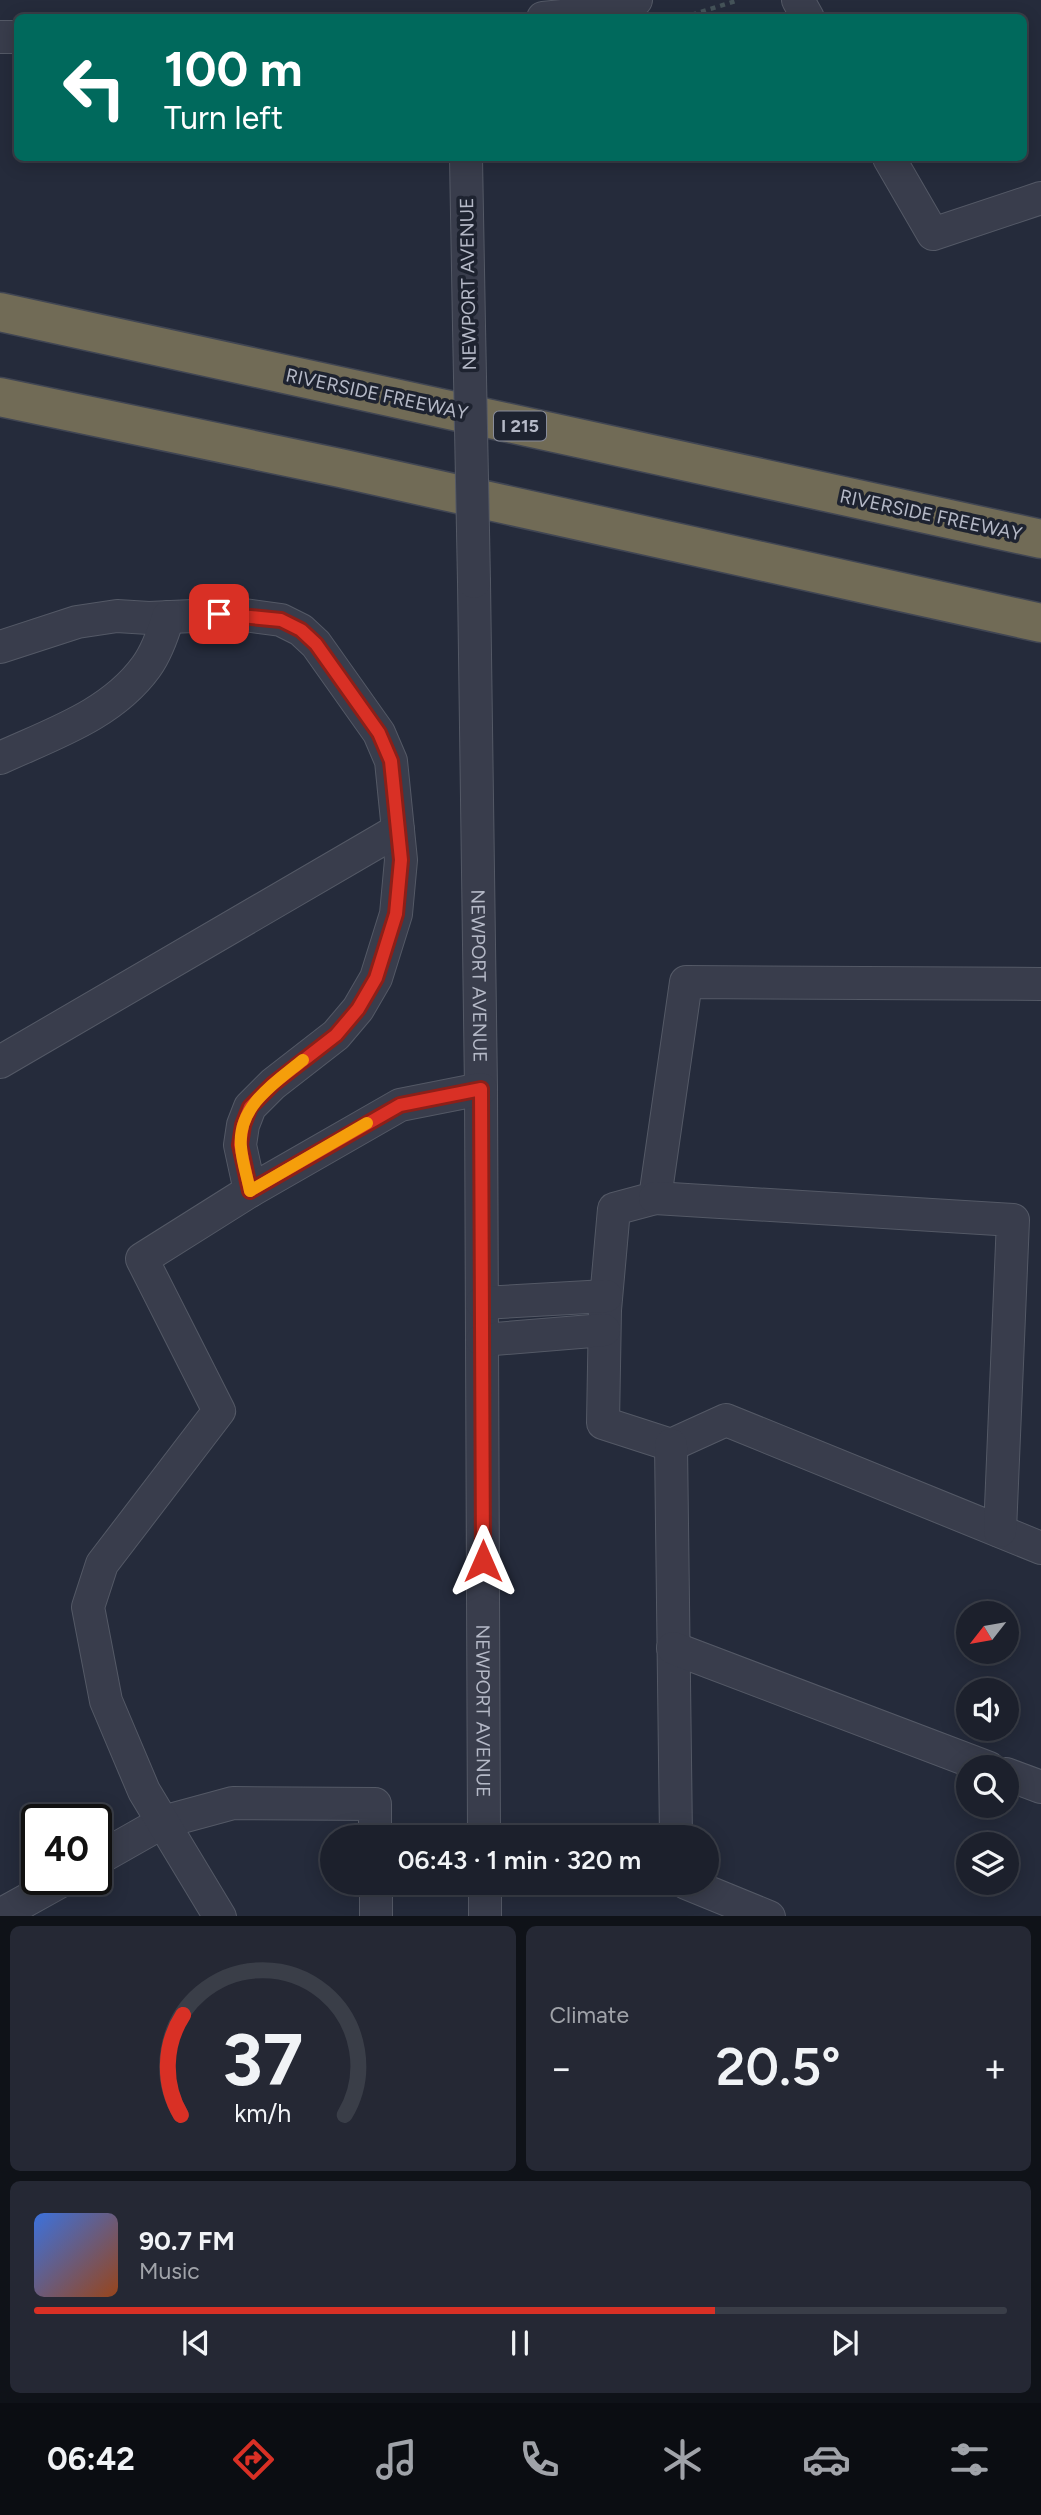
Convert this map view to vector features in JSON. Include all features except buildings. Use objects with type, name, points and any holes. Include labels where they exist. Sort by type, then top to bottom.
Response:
[{"type":"highway","name":"RIVERSIDE FREEWAY","points":[[0,312],[1041,539]]},
{"type":"highway","points":[[0,397],[340,468],[1041,623]]},
{"type":"street","points":[[575,14],[636,0]]},
{"type":"street","name":"NEWPORT AVENUE","points":[[466,161],[481,1089],[484,1825]]},
{"type":"street","points":[[891,161],[933,234],[1041,198]]},
{"type":"street","points":[[0,647],[77,622],[117,615],[149,618],[237,614],[281,620],[301,630],[316,644],[379,733],[391,761],[401,860],[396,914],[376,978],[358,1009],[336,1035],[273,1084],[250,1107],[243,1125],[240,1145],[250,1191]]},
{"type":"street","points":[[0,758],[80,721],[115,701],[147,667],[169,617]]},
{"type":"street","points":[[0,1062],[398,830]]},
{"type":"street","points":[[654,1198],[686,982],[1041,984]]},
{"type":"street","points":[[220,1916],[144,1791],[106,1701],[88,1607],[102,1564],[219,1411],[142,1259],[250,1191],[400,1105],[481,1089]]},
{"type":"street","points":[[1000,1531],[1013,1220],[654,1198],[614,1209],[604,1330],[603,1423],[671,1445],[726,1420],[1041,1548]]},
{"type":"street","points":[[482,1303],[606,1296]]},
{"type":"street","points":[[482,1340],[604,1330]]},
{"type":"street","points":[[671,1445],[676,1825]]},
{"type":"street","points":[[673,1648],[956,1755]]},
{"type":"street","points":[[1019,1779],[1041,1787]]},
{"type":"street","points":[[112,1851],[163,1822],[233,1803],[375,1804],[375,1825]]},
{"type":"street","points":[[0,1915],[36,1895]]},
{"type":"street","points":[[376,1895],[376,1916]]},
{"type":"street","points":[[485,1895],[485,1916]]},
{"type":"street","points":[[717,1895],[769,1916]]},
{"type":"path","points":[[695,14],[739,0]]},
{"type":"slow traffic","points":[[303,1060],[250,1107],[243,1125],[240,1145],[250,1191],[367,1123]]},
{"type":"route","points":[[219,614],[281,620],[301,630],[316,644],[379,733],[391,761],[401,860],[396,914],[376,978],[358,1009],[336,1035],[273,1084],[250,1107],[243,1125],[240,1145],[250,1191],[400,1105],[481,1089],[483,1561]]}]
